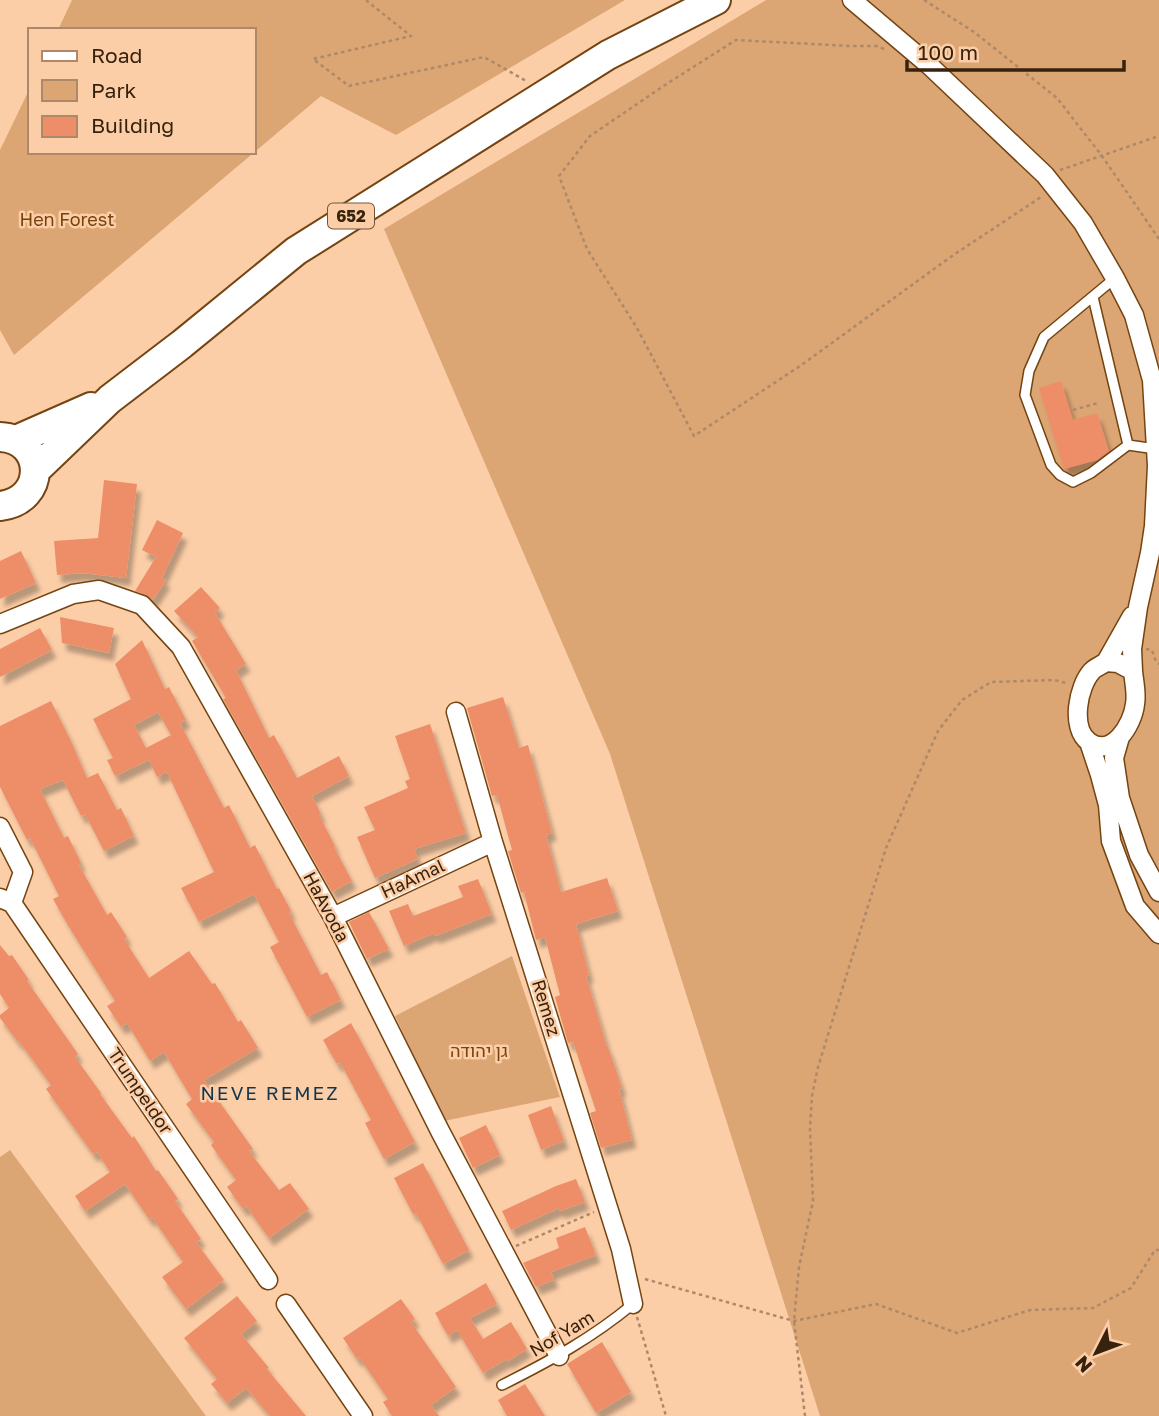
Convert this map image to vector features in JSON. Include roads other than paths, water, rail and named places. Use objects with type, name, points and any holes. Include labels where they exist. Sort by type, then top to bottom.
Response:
[{"type":"main road","name":"652","points":[[608,55],[673,0]]},
{"type":"main road","name":"652","points":[[36,470],[110,399],[296,251],[608,55],[716,0]]},
{"type":"main road","name":"652","points":[[8,438],[110,399]]},
{"type":"main road","name":"652","points":[[0,506],[10,505],[26,495],[36,470],[30,453],[8,438]]},
{"type":"street","points":[[852,0],[930,66],[1050,181],[1083,223],[1134,314],[1155,381],[1158,449],[1154,526],[1132,649],[1135,705],[1130,721],[1120,737],[1114,758],[1120,798],[1139,855],[1159,892]]},
{"type":"street","name":"HaAvoda","points":[[0,624],[73,594],[99,590],[142,605],[181,647],[333,917],[440,1131],[559,1356]]},
{"type":"street","points":[[1138,607],[1106,662],[1093,670],[1082,686],[1078,714],[1080,729],[1088,742],[1105,795],[1111,841],[1120,867],[1135,906],[1159,934]]},
{"type":"street","points":[[1106,662],[1118,663],[1133,671]]},
{"type":"street","name":"Remez","points":[[456,712],[493,842],[608,1206],[633,1304]]},
{"type":"street","points":[[1088,742],[1104,747],[1120,737]]},
{"type":"street","name":"Trumpeldor","points":[[0,827],[23,872],[6,900],[268,1280]]},
{"type":"street","name":"HaAmal","points":[[333,917],[493,842]]},
{"type":"street","points":[[286,1304],[363,1416]]},
{"type":"lane","points":[[1115,278],[1044,337],[1029,371],[1025,394],[1051,465],[1060,475],[1073,482],[1091,473],[1128,445],[1158,449]]},
{"type":"lane","points":[[1093,297],[1128,445]]},
{"type":"lane","name":"Nof Yam","points":[[502,1385],[559,1356],[607,1326],[633,1304]]},
{"type":"district","name":"NEVE REMEZ","points":[[270,1093]]},
{"type":"park label","name":"Hen Forest","points":[[67,220]]},
{"type":"park label","name":"גן יהודה","points":[[479,1051]]}]
